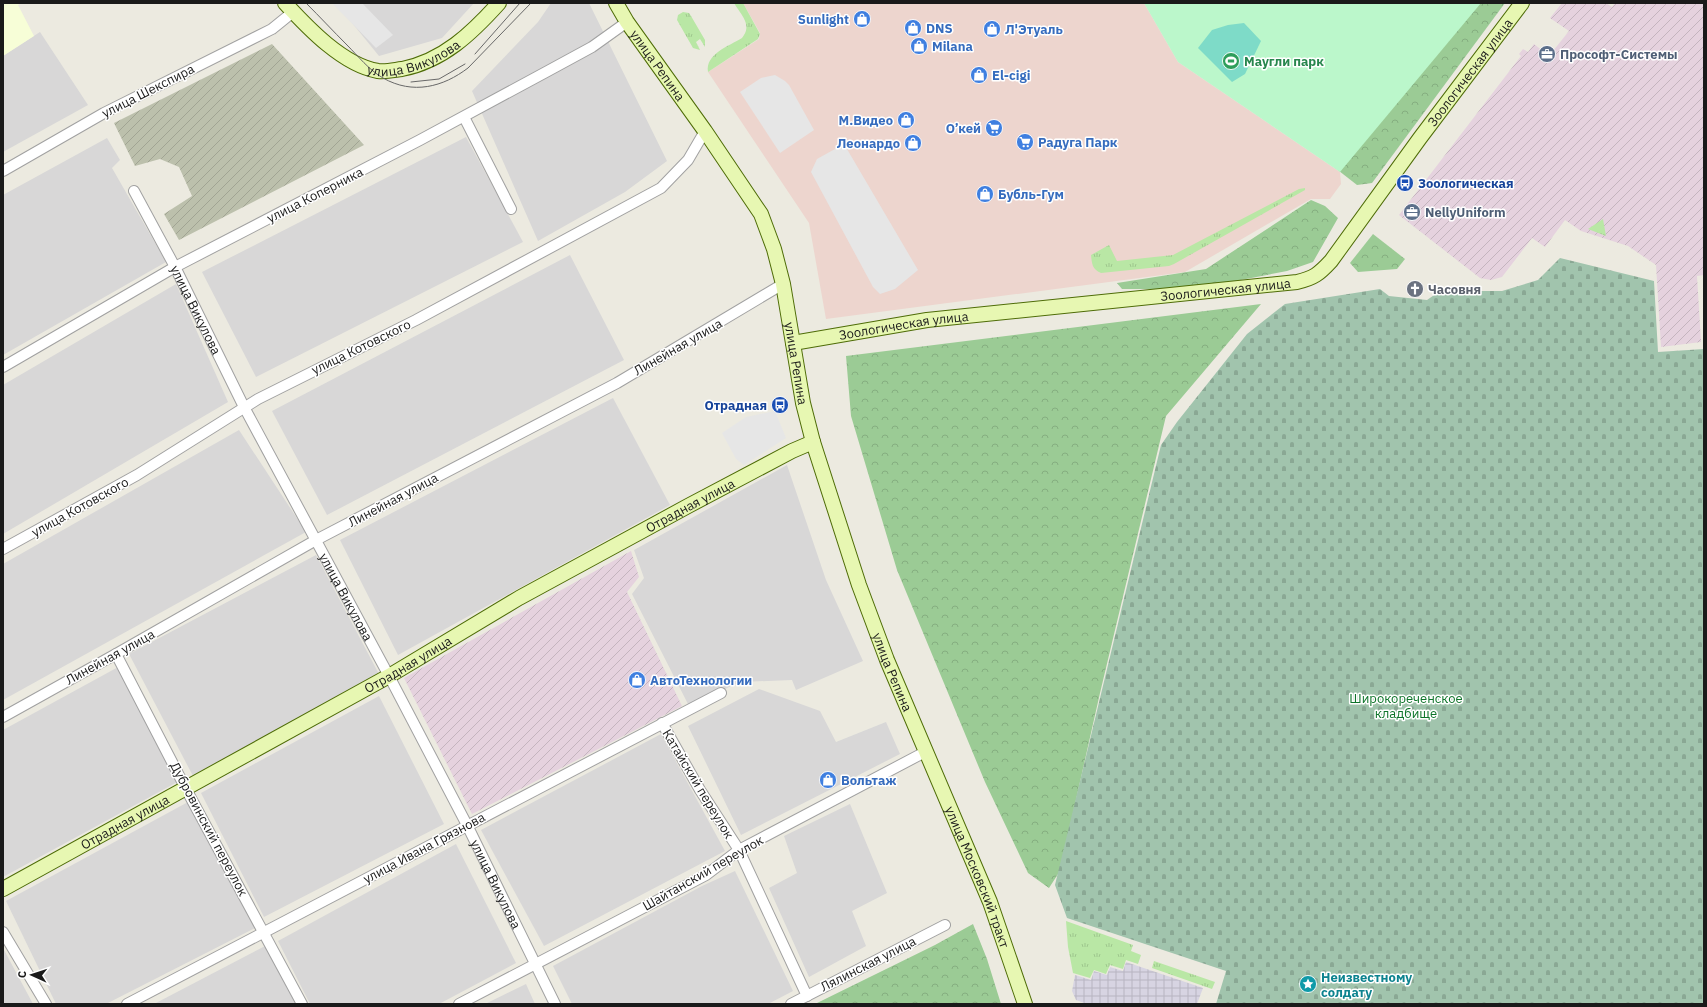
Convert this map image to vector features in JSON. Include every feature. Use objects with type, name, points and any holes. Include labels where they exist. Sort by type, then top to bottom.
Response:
[{"type":"street","name":"улица Викулова","points":[[289,8],[333,49],[349,59],[378,71],[393,71],[420,65],[432,60],[455,46],[474,31],[499,3]]},
{"type":"street","name":"улица Репина","points":[[616,3],[627,22],[705,130],[761,214],[774,249],[783,284],[803,403],[813,442],[859,585],[887,660],[925,752]]},
{"type":"street","name":"Зоологическая улица","points":[[794,343],[927,320],[1308,280],[1318,275],[1331,261],[1420,138],[1522,3]]},
{"type":"street","name":"улица Шекспира","points":[[3,171],[104,113],[272,29],[289,8]]},
{"type":"street","name":"улица Коперника","points":[[3,367],[175,267],[464,117],[592,47],[627,22]]},
{"type":"street","points":[[464,117],[511,210]]},
{"type":"street","name":"улица Котовского","points":[[3,550],[137,475],[258,399],[416,320],[661,188],[688,160],[705,130]]},
{"type":"street","name":"улица Викулова","points":[[134,191],[175,267],[244,407],[389,676],[467,825],[555,1004]]},
{"type":"street","name":"Линейная улица","points":[[3,717],[316,540],[617,383],[783,284]]},
{"type":"street","name":"Отрадная улица","points":[[3,889],[389,676],[518,598],[716,491],[792,451],[813,442]]},
{"type":"street","name":"Дубровинский переулок","points":[[116,654],[186,789],[302,1004]]},
{"type":"street","name":"улица Ивана Грязнова","points":[[127,1004],[721,693]]},
{"type":"street","name":"Катайский переулок","points":[[662,723],[700,790],[739,850],[807,996]]},
{"type":"street","name":"Шайтанский переулок","points":[[459,1004],[536,965],[706,874],[739,850],[885,775],[925,752]]},
{"type":"street","name":"улица Московский тракт","points":[[925,752],[990,902],[1025,1004]]},
{"type":"street","name":"Лялинская улица","points":[[790,1004],[945,925]]},
{"type":"street","points":[[3,932],[46,1004]]},
{"type":"shaded area","points":[[3,3],[21,3],[18,5],[34,36],[3,56]]},
{"type":"shaded area","points":[[332,3],[362,3],[393,35],[376,48]]},
{"type":"shaded area","points":[[336,3],[474,3],[442,38],[379,56]]},
{"type":"shaded area","points":[[551,3],[589,3],[667,161],[625,192],[538,241],[472,91],[538,22]]},
{"type":"shaded area","name":"Радуга Парк","points":[[743,3],[1144,3],[1178,62],[1340,172],[1341,184],[1330,199],[1311,199],[1185,272],[826,319],[809,223],[708,72],[759,39],[760,33]]},
{"type":"shaded area","points":[[1144,3],[1481,3],[1340,172],[1178,62]]},
{"type":"shaded area","points":[[1562,3],[1606,3],[1612,7],[1615,3],[1704,3],[1704,275],[1697,276],[1701,342],[1661,347],[1656,265],[1628,246],[1581,231],[1565,220],[1545,247],[1532,238],[1502,277],[1491,280],[1480,278],[1399,215],[1521,56],[1519,54],[1523,49],[1528,52],[1534,44],[1549,56],[1569,31],[1550,18]]},
{"type":"shaded area","name":"Маугли парк","points":[[1244,23],[1261,41],[1245,74],[1232,82],[1198,48],[1212,30],[1228,25]]},
{"type":"shaded area","points":[[40,32],[88,105],[3,152],[3,56]]},
{"type":"shaded area","points":[[272,44],[364,145],[179,240],[164,214],[192,196],[179,167],[160,159],[135,166],[114,123]]},
{"type":"shaded area","points":[[775,75],[789,85],[814,130],[780,153],[740,92],[761,78]]},
{"type":"shaded area","points":[[466,137],[523,242],[256,377],[202,272]]},
{"type":"shaded area","points":[[107,138],[120,160],[112,168],[166,262],[3,355],[3,195]]},
{"type":"shaded area","points":[[844,144],[918,270],[895,289],[880,294],[873,287],[811,172],[817,159]]},
{"type":"shaded area","points":[[570,255],[624,360],[327,515],[272,411]]},
{"type":"shaded area","points":[[176,284],[228,402],[3,534],[3,385]]},
{"type":"shaded area","points":[[613,398],[670,505],[398,655],[340,540]]},
{"type":"shaded area","points":[[775,411],[786,438],[744,465],[736,459],[722,433],[746,417]]},
{"type":"shaded area","points":[[239,430],[306,532],[3,700],[3,564]]},
{"type":"shaded area","points":[[787,465],[826,580],[863,661],[796,690],[792,680],[740,682],[689,706],[632,594],[644,578],[634,550]]},
{"type":"shaded area","points":[[631,551],[639,577],[627,592],[682,706],[472,814],[404,678]]},
{"type":"shaded area","points":[[316,555],[380,676],[193,776],[129,654]]},
{"type":"shaded area","points":[[120,666],[181,780],[3,877],[3,730]]},
{"type":"shaded area","points":[[759,689],[820,711],[836,742],[886,722],[900,754],[741,835],[688,726]]},
{"type":"shaded area","points":[[379,696],[444,824],[264,917],[201,793]]},
{"type":"shaded area","points":[[661,734],[725,851],[544,946],[481,830]]},
{"type":"shaded area","points":[[188,802],[255,928],[106,1004],[56,1004],[6,901]]},
{"type":"shaded area","points":[[850,804],[887,893],[852,911],[866,946],[809,977],[769,888],[797,873],[784,836]]},
{"type":"shaded area","points":[[456,844],[516,963],[439,1004],[310,1004],[278,941]]},
{"type":"shaded area","points":[[735,871],[793,991],[768,1004],[572,1004],[553,966],[702,886]]},
{"type":"shaded area","points":[[265,946],[296,1004],[154,1004]]},
{"type":"shaded area","points":[[3,948],[33,1004],[3,1004]]},
{"type":"shaded area","points":[[1126,962],[1203,988],[1197,1004],[1087,1004],[1076,1000],[1072,991],[1075,975],[1091,980],[1094,971],[1107,975],[1110,967],[1123,971]]},
{"type":"shaded area","points":[[526,984],[535,1004],[485,1004]]},
{"type":"green space","points":[[734,3],[743,3],[760,34],[758,39],[708,72],[710,60],[714,55],[742,38],[745,33],[745,20]]},
{"type":"green space","points":[[1472,3],[1505,3],[1372,183],[1357,185],[1252,103]]},
{"type":"green space","points":[[683,12],[689,13],[705,40],[705,47],[700,39],[696,42],[700,50],[693,48],[677,20],[678,15]]},
{"type":"green space","points":[[1305,188],[1305,190],[1169,266],[1101,273],[1093,266],[1091,255],[1109,245],[1117,261],[1173,255],[1299,189]]},
{"type":"green space","points":[[1311,200],[1325,206],[1338,218],[1313,262],[1287,271],[1194,289],[1122,289],[1117,283],[1206,269]]},
{"type":"green space","points":[[1603,219],[1606,236],[1588,229]]},
{"type":"green space","points":[[1373,234],[1405,259],[1397,269],[1358,272],[1350,263]]},
{"type":"green space","name":"Широкореченское кладбище","points":[[1560,258],[1654,281],[1658,352],[1704,349],[1704,1004],[1216,1004],[1226,971],[1067,918],[1055,885],[1161,445],[1177,422],[1247,334],[1285,304],[1380,289],[1389,296],[1427,300],[1440,291],[1502,291],[1538,280]]},
{"type":"green space","points":[[1261,304],[1166,416],[1100,693],[1060,871],[1049,888],[1028,873],[985,782],[897,570],[851,416],[846,356]]},
{"type":"green space","points":[[1066,921],[1133,945],[1131,951],[1141,955],[1138,964],[1126,960],[1123,969],[1110,965],[1106,974],[1094,970],[1090,978],[1073,973],[1068,947]]},
{"type":"green space","points":[[973,924],[987,959],[1001,1004],[815,1004],[935,945]]},
{"type":"green space","points":[[1154,961],[1215,982],[1212,989],[1152,968]]},
{"type":"tram line","points":[[306,3],[364,63],[378,75],[394,83],[416,87],[438,84],[458,75],[468,68],[531,3]]},
{"type":"tram line","points":[[475,54],[520,3]]},
{"type":"tram line","points":[[411,82],[439,79],[465,64]]},
{"type":"place","name":"Sunlight","points":[[862,19]]},
{"type":"place","name":"DNS","points":[[913,28]]},
{"type":"place","name":"Л'Этуаль","points":[[992,29]]},
{"type":"place","name":"Milana","points":[[919,46]]},
{"type":"place","name":"Прософт-Системы","points":[[1547,54]]},
{"type":"place","name":"Маугли парк","points":[[1231,61]]},
{"type":"place","name":"El-cigi","points":[[979,75]]},
{"type":"place","name":"М.Видео","points":[[906,120]]},
{"type":"place","name":"О’кей","points":[[994,128]]},
{"type":"place","name":"Радуга Парк","points":[[1025,142]]},
{"type":"place","name":"Леонардо","points":[[913,143]]},
{"type":"place","name":"Зоологическая","points":[[1405,183]]},
{"type":"place","name":"Бубль-Гум","points":[[985,194]]},
{"type":"place","name":"NellyUniform","points":[[1412,212]]},
{"type":"place","name":"Часовня","points":[[1415,289]]},
{"type":"place","name":"Отрадная","points":[[780,405]]},
{"type":"place","name":"АвтоТехнологии","points":[[637,680]]},
{"type":"place","name":"Вольтаж","points":[[828,780]]},
{"type":"place","name":"Неизвестному солдату","points":[[1308,984]]}]
